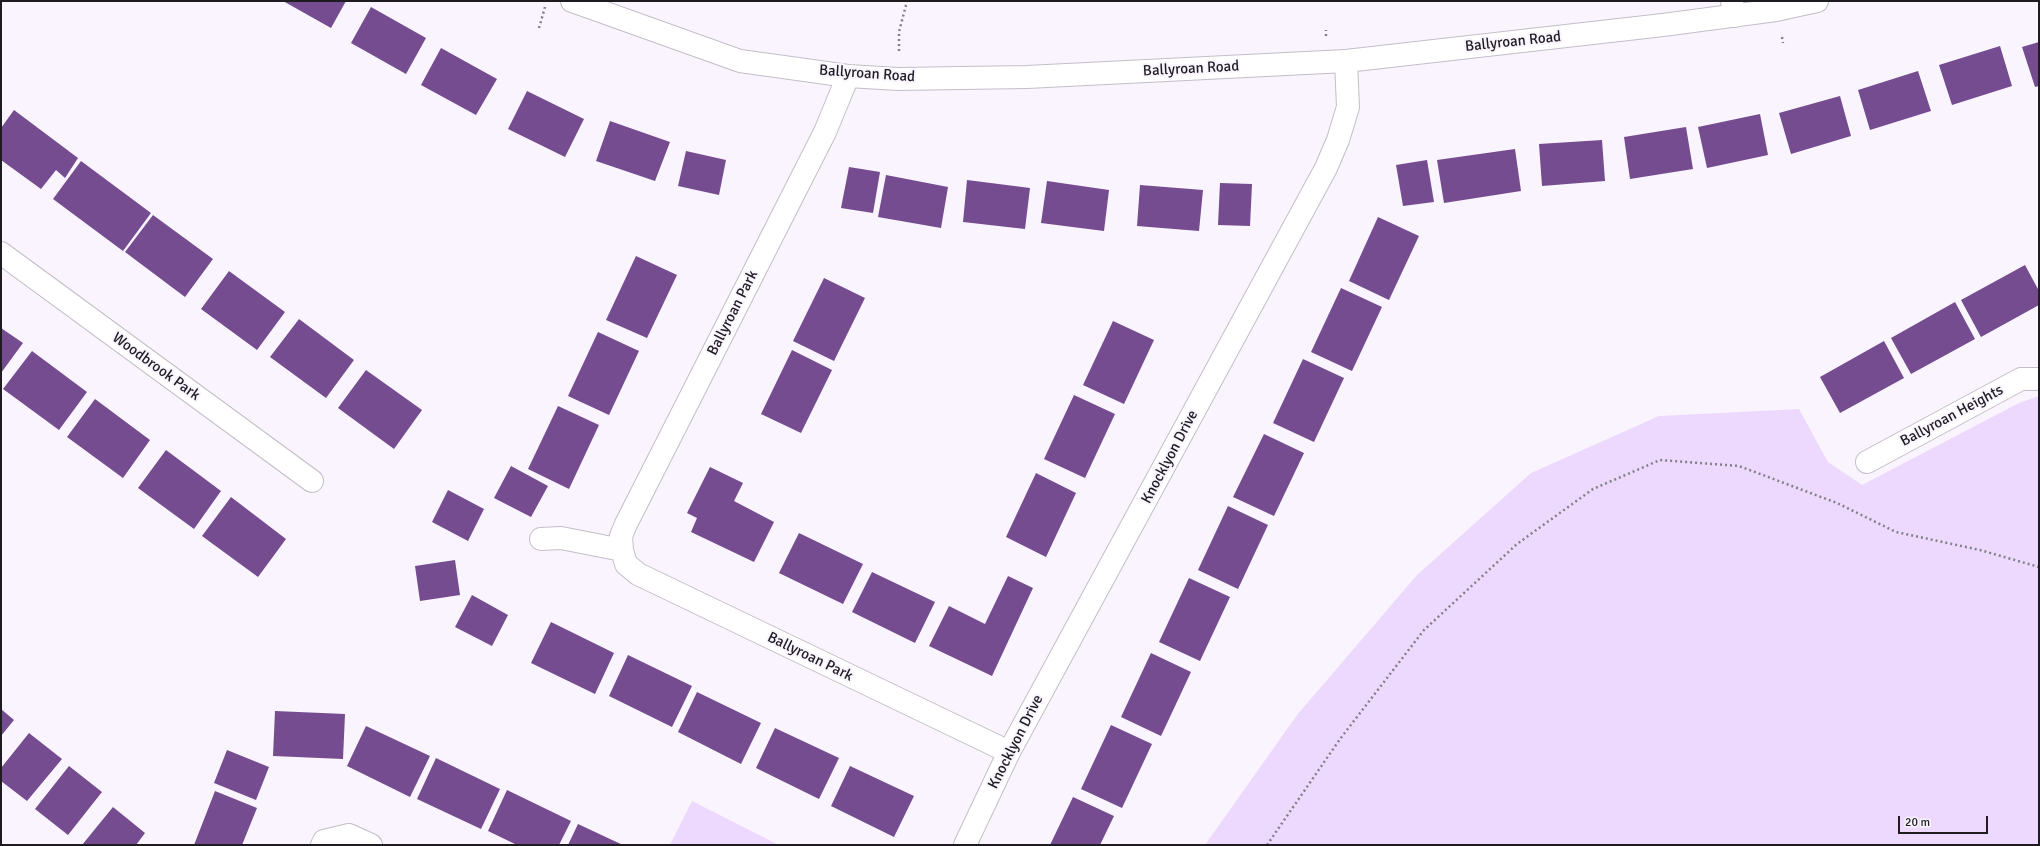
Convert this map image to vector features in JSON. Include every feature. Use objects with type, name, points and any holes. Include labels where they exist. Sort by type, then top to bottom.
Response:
[{"type":"street","name":"Ballyroan Road","points":[[572,1],[740,61],[848,76],[898,79],[1027,77],[1346,61],[1733,8],[1776,10],[1817,1]]},
{"type":"street","name":"Knocklyon Drive","points":[[965,845],[1009,752],[1326,168],[1338,140],[1348,107],[1346,61]]},
{"type":"street","name":"Ballyroan Park","points":[[848,76],[825,132],[626,524],[621,536],[622,550],[626,564],[638,574],[1009,752]]},
{"type":"street","name":"Woodbrook Park","points":[[1,253],[312,481]]},
{"type":"street","name":"Ballyroan Heights","points":[[1868,462],[2021,379],[2039,379]]},
{"type":"street","points":[[541,539],[561,538],[622,550]]},
{"type":"street","points":[[322,845],[324,841],[348,835],[371,845]]},
{"type":"path","points":[[539,28],[547,1]]},
{"type":"path","points":[[900,48],[899,32],[907,1]]},
{"type":"path","points":[[1267,845],[1340,738],[1424,630],[1523,540],[1593,489],[1660,460],[1739,466],[1837,503],[1896,532],[1980,550],[2039,567]]},
{"type":"shaded area","points":[[2039,396],[2039,845],[1205,845],[1297,715],[1417,575],[1531,473],[1659,416],[1799,409],[1828,462],[1862,485],[2019,403]]},
{"type":"shaded area","points":[[692,801],[779,845],[670,845]]},
{"type":"building","points":[[283,1],[346,1],[331,28]]},
{"type":"building","points":[[371,7],[426,38],[406,74],[351,43]]},
{"type":"building","points":[[2039,42],[2039,86],[2035,87],[2022,47]]},
{"type":"building","points":[[2000,46],[2012,86],[1952,105],[1939,65]]},
{"type":"building","points":[[441,48],[497,79],[476,115],[421,85]]},
{"type":"building","points":[[1918,71],[1931,111],[1870,130],[1858,90]]},
{"type":"building","points":[[527,91],[584,119],[565,157],[508,129]]},
{"type":"building","points":[[1840,96],[1851,136],[1791,154],[1779,113]]},
{"type":"building","points":[[14,110],[78,158],[65,178],[56,170],[41,189],[1,160],[1,128]]},
{"type":"building","points":[[1760,114],[1768,155],[1707,168],[1698,127]]},
{"type":"building","points":[[610,121],[670,142],[655,181],[596,161]]},
{"type":"building","points":[[1686,127],[1693,169],[1630,179],[1624,137]]},
{"type":"building","points":[[1602,140],[1605,181],[1542,186],[1539,144]]},
{"type":"building","points":[[1515,149],[1521,191],[1444,203],[1437,160]]},
{"type":"building","points":[[686,151],[726,160],[719,195],[678,186]]},
{"type":"building","points":[[1427,160],[1434,202],[1403,206],[1396,165]]},
{"type":"building","points":[[81,161],[151,213],[123,251],[53,199]]},
{"type":"building","points":[[849,167],[880,172],[873,213],[841,208]]},
{"type":"building","points":[[886,175],[948,187],[941,228],[878,217]]},
{"type":"building","points":[[967,180],[1030,188],[1025,229],[963,222]]},
{"type":"building","points":[[1047,181],[1109,190],[1104,231],[1041,223]]},
{"type":"building","points":[[1220,183],[1252,184],[1250,226],[1218,225]]},
{"type":"building","points":[[1140,185],[1203,190],[1199,231],[1137,226]]},
{"type":"building","points":[[153,215],[213,259],[185,297],[125,252]]},
{"type":"building","points":[[1378,217],[1419,236],[1389,300],[1349,281]]},
{"type":"building","points":[[636,256],[677,275],[647,338],[606,320]]},
{"type":"building","points":[[2025,265],[2039,291],[2039,305],[1981,337],[1961,300]]},
{"type":"building","points":[[229,271],[285,312],[257,350],[201,309]]},
{"type":"building","points":[[824,278],[865,298],[834,361],[793,341]]},
{"type":"building","points":[[1341,288],[1382,307],[1352,371],[1311,352]]},
{"type":"building","points":[[1955,302],[1975,339],[1911,374],[1891,338]]},
{"type":"building","points":[[299,319],[354,360],[326,398],[270,357]]},
{"type":"building","points":[[1113,321],[1154,340],[1124,404],[1083,385]]},
{"type":"building","points":[[1,328],[23,343],[1,373]]},
{"type":"building","points":[[598,332],[639,351],[609,415],[568,396]]},
{"type":"building","points":[[1884,341],[1904,378],[1840,413],[1820,377]]},
{"type":"building","points":[[792,350],[832,370],[801,433],[761,414]]},
{"type":"building","points":[[32,351],[87,392],[59,430],[3,389]]},
{"type":"building","points":[[1303,359],[1344,378],[1314,442],[1273,423]]},
{"type":"building","points":[[366,370],[422,410],[394,449],[338,408]]},
{"type":"building","points":[[1074,395],[1115,414],[1085,478],[1044,459]]},
{"type":"building","points":[[95,399],[150,440],[123,478],[67,437]]},
{"type":"building","points":[[558,406],[599,425],[569,489],[528,469]]},
{"type":"building","points":[[1264,434],[1304,453],[1274,516],[1233,497]]},
{"type":"building","points":[[166,450],[221,491],[194,529],[138,488]]},
{"type":"building","points":[[511,466],[548,486],[531,517],[494,498]]},
{"type":"building","points":[[710,467],[743,483],[734,501],[774,522],[754,562],[691,532],[697,518],[687,513]]},
{"type":"building","points":[[1036,473],[1076,493],[1046,557],[1006,537]]},
{"type":"building","points":[[448,490],[484,509],[468,541],[432,522]]},
{"type":"building","points":[[231,497],[286,539],[258,577],[202,536]]},
{"type":"building","points":[[1228,506],[1268,525],[1238,589],[1198,570]]},
{"type":"building","points":[[799,533],[863,564],[843,604],[779,573]]},
{"type":"building","points":[[455,560],[460,595],[420,601],[415,566]]},
{"type":"building","points":[[872,572],[935,602],[915,643],[852,612]]},
{"type":"building","points":[[1008,576],[1033,588],[992,676],[929,646],[949,606],[985,624]]},
{"type":"building","points":[[1189,578],[1230,597],[1200,661],[1159,642]]},
{"type":"building","points":[[472,595],[508,615],[492,646],[455,627]]},
{"type":"building","points":[[551,622],[614,653],[595,694],[531,663]]},
{"type":"building","points":[[1151,653],[1191,672],[1161,736],[1121,717]]},
{"type":"building","points":[[628,655],[692,686],[672,727],[609,696]]},
{"type":"building","points":[[697,692],[761,723],[741,764],[678,732]]},
{"type":"building","points":[[1,709],[14,720],[1,736]]},
{"type":"building","points":[[275,711],[345,714],[343,759],[273,756]]},
{"type":"building","points":[[1111,725],[1152,744],[1122,808],[1081,789]]},
{"type":"building","points":[[366,726],[430,756],[410,797],[347,766]]},
{"type":"building","points":[[775,728],[839,758],[819,799],[756,768]]},
{"type":"building","points":[[29,733],[62,759],[27,801],[1,781],[1,768]]},
{"type":"building","points":[[227,750],[269,767],[256,800],[214,783]]},
{"type":"building","points":[[436,758],[500,789],[481,829],[417,799]]},
{"type":"building","points":[[69,766],[102,792],[68,835],[35,809]]},
{"type":"building","points":[[850,766],[914,796],[894,837],[831,806]]},
{"type":"building","points":[[507,790],[571,821],[559,845],[517,845],[488,831]]},
{"type":"building","points":[[215,791],[257,808],[242,845],[194,845]]},
{"type":"building","points":[[1073,797],[1114,816],[1100,845],[1050,845]]},
{"type":"building","points":[[113,807],[145,833],[136,845],[82,845]]},
{"type":"building","points":[[578,824],[610,839],[623,845],[568,845]]}]
